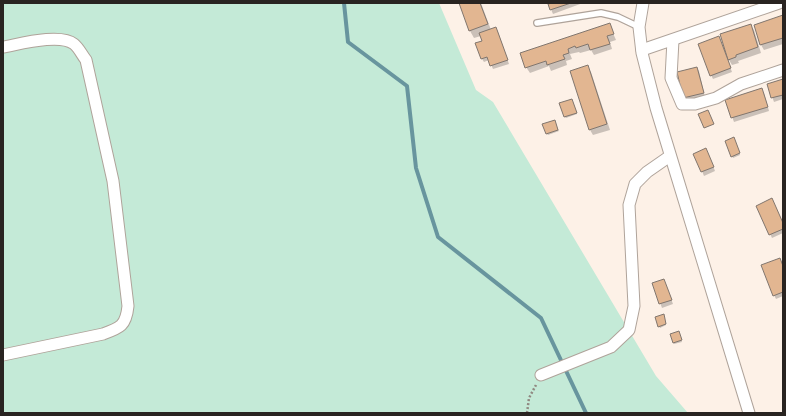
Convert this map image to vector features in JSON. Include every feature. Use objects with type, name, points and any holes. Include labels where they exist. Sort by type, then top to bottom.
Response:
[{"type":"street","points":[[642,3],[639,27],[642,50],[652,94],[749,413]]},
{"type":"street","points":[[642,50],[779,3]]},
{"type":"street","points":[[3,47],[54,40],[66,40],[74,44],[86,60],[113,181],[128,306],[127,316],[123,325],[117,329],[103,334],[3,355]]},
{"type":"street","points":[[673,40],[671,78],[682,104],[695,104],[716,98],[741,84],[783,70]]},
{"type":"street","points":[[541,375],[611,347],[629,330],[634,306],[629,205],[635,184],[647,172],[670,156]]},
{"type":"lane","points":[[537,23],[601,13],[618,17],[639,27]]},
{"type":"path","points":[[527,413],[529,398],[541,375]]},
{"type":"green space","points":[[3,3],[439,3],[476,90],[493,102],[656,376],[688,413],[3,413]]},
{"type":"building","points":[[459,3],[480,3],[488,24],[469,31]]},
{"type":"building","points":[[571,3],[550,10],[548,4]]},
{"type":"building","points":[[783,15],[783,38],[760,45],[754,25]]},
{"type":"building","points":[[610,23],[614,34],[607,36],[610,44],[590,50],[588,44],[576,48],[575,46],[568,49],[569,53],[563,55],[565,59],[547,65],[546,61],[525,68],[520,53]]},
{"type":"building","points":[[751,24],[758,47],[736,55],[736,57],[728,60],[720,34]]},
{"type":"building","points":[[496,27],[508,60],[490,66],[487,57],[481,59],[475,43],[482,41],[479,33]]},
{"type":"building","points":[[719,36],[731,68],[710,76],[698,44]]},
{"type":"building","points":[[588,65],[607,124],[589,130],[570,71]]},
{"type":"building","points":[[697,67],[704,93],[683,98],[677,72]]},
{"type":"building","points":[[783,79],[783,95],[771,98],[767,84]]},
{"type":"building","points":[[762,88],[768,107],[731,118],[725,100]]},
{"type":"building","points":[[572,99],[577,113],[564,117],[559,103]]},
{"type":"building","points":[[708,110],[714,124],[704,128],[698,114]]},
{"type":"building","points":[[555,120],[558,130],[546,134],[542,124]]},
{"type":"building","points":[[734,137],[740,153],[731,157],[725,141]]},
{"type":"building","points":[[706,148],[714,167],[701,172],[693,154]]},
{"type":"building","points":[[772,198],[783,223],[783,229],[769,235],[756,206]]},
{"type":"building","points":[[780,258],[783,266],[783,292],[773,296],[761,265]]},
{"type":"building","points":[[664,279],[672,300],[659,304],[652,283]]},
{"type":"building","points":[[664,314],[666,324],[658,327],[655,317]]},
{"type":"building","points":[[679,331],[682,340],[673,343],[670,334]]},
{"type":"waterway","points":[[344,3],[348,42],[407,86],[416,168],[438,237],[541,318],[586,413]]}]
